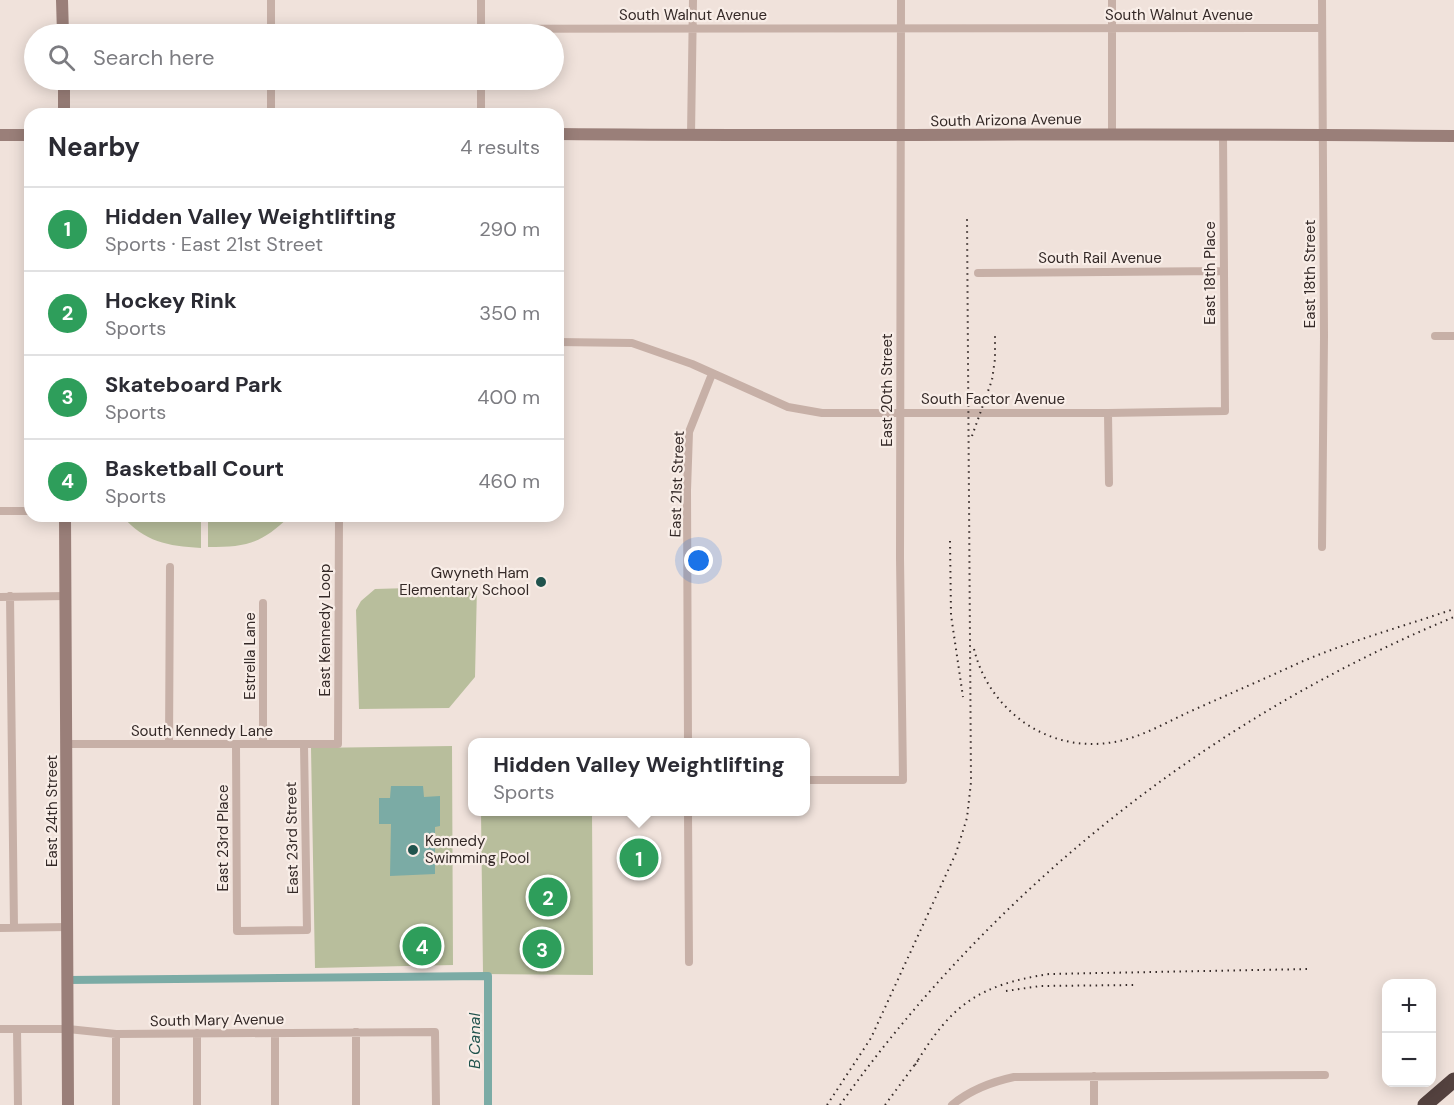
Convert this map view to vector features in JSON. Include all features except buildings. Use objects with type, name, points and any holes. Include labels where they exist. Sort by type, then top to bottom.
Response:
[{"type":"highway","points":[[1425,1105],[1454,1080]]},
{"type":"highway","points":[[1440,1105],[1454,1094]]},
{"type":"street","points":[[62,0],[63,24]]},
{"type":"street","points":[[271,24],[272,0]]},
{"type":"street","points":[[481,0],[481,24]]},
{"type":"street","points":[[691,135],[693,0]]},
{"type":"street","name":"East 20th Street","points":[[810,780],[903,780],[900,558],[901,0]]},
{"type":"street","points":[[1112,134],[1113,0]]},
{"type":"street","name":"East 18th Street","points":[[1322,0],[1324,336],[1322,547]]},
{"type":"street","name":"South Walnut Avenue","points":[[564,30],[693,28],[1322,28]]},
{"type":"street","points":[[64,90],[64,108]]},
{"type":"street","points":[[271,90],[271,108]]},
{"type":"street","points":[[481,90],[481,108]]},
{"type":"street","name":"South Arizona Avenue","points":[[564,135],[1322,134],[1454,136]]},
{"type":"street","points":[[0,135],[24,135]]},
{"type":"street","name":"East 18th Place","points":[[1223,135],[1225,411]]},
{"type":"street","name":"South Rail Avenue","points":[[978,273],[1223,271]]},
{"type":"street","points":[[1435,336],[1454,336]]},
{"type":"street","name":"South Factor Avenue","points":[[564,342],[632,343],[692,364],[788,407],[822,413],[1225,411]]},
{"type":"street","name":"East 21st Street","points":[[688,738],[687,490],[689,432],[712,374]]},
{"type":"street","points":[[1108,413],[1109,483]]},
{"type":"street","points":[[0,511],[24,511]]},
{"type":"street","name":"East 24th Street","points":[[65,522],[68,1105]]},
{"type":"street","name":"East Kennedy Loop","points":[[338,744],[339,522]]},
{"type":"street","points":[[169,744],[170,567]]},
{"type":"street","points":[[10,596],[14,927]]},
{"type":"street","points":[[0,597],[66,596]]},
{"type":"street","name":"Estrella Lane","points":[[263,603],[263,744]]},
{"type":"street","name":"South Kennedy Lane","points":[[67,744],[338,744]]},
{"type":"street","name":"East 23rd Place","points":[[236,745],[237,931],[307,930]]},
{"type":"street","name":"East 23rd Street","points":[[304,745],[307,930]]},
{"type":"street","points":[[688,816],[689,962]]},
{"type":"street","points":[[0,927],[68,927]]},
{"type":"street","name":"South Mary Avenue","points":[[0,1029],[68,1029],[116,1034],[435,1032],[436,1105]]},
{"type":"street","points":[[17,1029],[18,1105]]},
{"type":"street","points":[[275,1032],[275,1105]]},
{"type":"street","points":[[356,1032],[356,1105]]},
{"type":"street","points":[[196,1033],[197,1105]]},
{"type":"street","points":[[116,1034],[117,1105]]},
{"type":"street","points":[[1094,1076],[1095,1105]]},
{"type":"street","points":[[952,1105],[983,1086],[1014,1077],[1325,1076]]},
{"type":"green space","points":[[128,522],[201,522],[201,548],[157,541]]},
{"type":"green space","points":[[208,522],[283,522],[270,533],[253,542],[243,545],[208,547]]},
{"type":"green space","points":[[477,586],[475,677],[449,708],[359,709],[356,610],[361,601],[375,589]]},
{"type":"green space","points":[[452,746],[453,965],[315,968],[311,748]]},
{"type":"green space","points":[[481,816],[592,816],[593,975],[483,974]]},
{"type":"water","name":"Kennedy Swimming Pool","points":[[391,786],[423,786],[424,797],[440,796],[440,826],[435,827],[435,874],[390,876],[391,824],[379,824],[379,798],[390,798]]},
{"type":"waterway","name":"B Canal","points":[[68,980],[488,976],[488,1105]]},
{"type":"railway","points":[[827,1105],[871,1038],[956,853],[967,818],[971,782],[967,217]]},
{"type":"railway","points":[[972,436],[992,380],[995,332]]},
{"type":"railway","points":[[950,541],[951,615],[963,697]]},
{"type":"railway","points":[[974,649],[993,691],[1008,709],[1025,723],[1045,734],[1067,741],[1090,744],[1114,742],[1143,734],[1319,654],[1451,610]]},
{"type":"railway","points":[[840,1105],[900,1026],[966,952],[1037,882],[1112,818],[1192,759],[1276,705],[1364,658],[1454,617]]},
{"type":"railway","points":[[915,1065],[928,1044],[954,1013],[969,1001],[1003,984],[1049,974],[1309,969]]},
{"type":"railway","points":[[1006,991],[1040,986],[1137,985]]},
{"type":"railway","points":[[885,1105],[919,1059]]},
{"type":"place","name":"Gwyneth Ham Elementary School","points":[[541,582]]},
{"type":"place","name":"Kennedy Swimming Pool","points":[[413,850]]},
{"type":"place","name":"Hidden Valley Weightlifting","points":[[639,858]]},
{"type":"place","name":"Hockey Rink","points":[[548,897]]},
{"type":"place","name":"Basketball Court","points":[[422,946]]},
{"type":"place","name":"Skateboard Park","points":[[542,949]]}]
